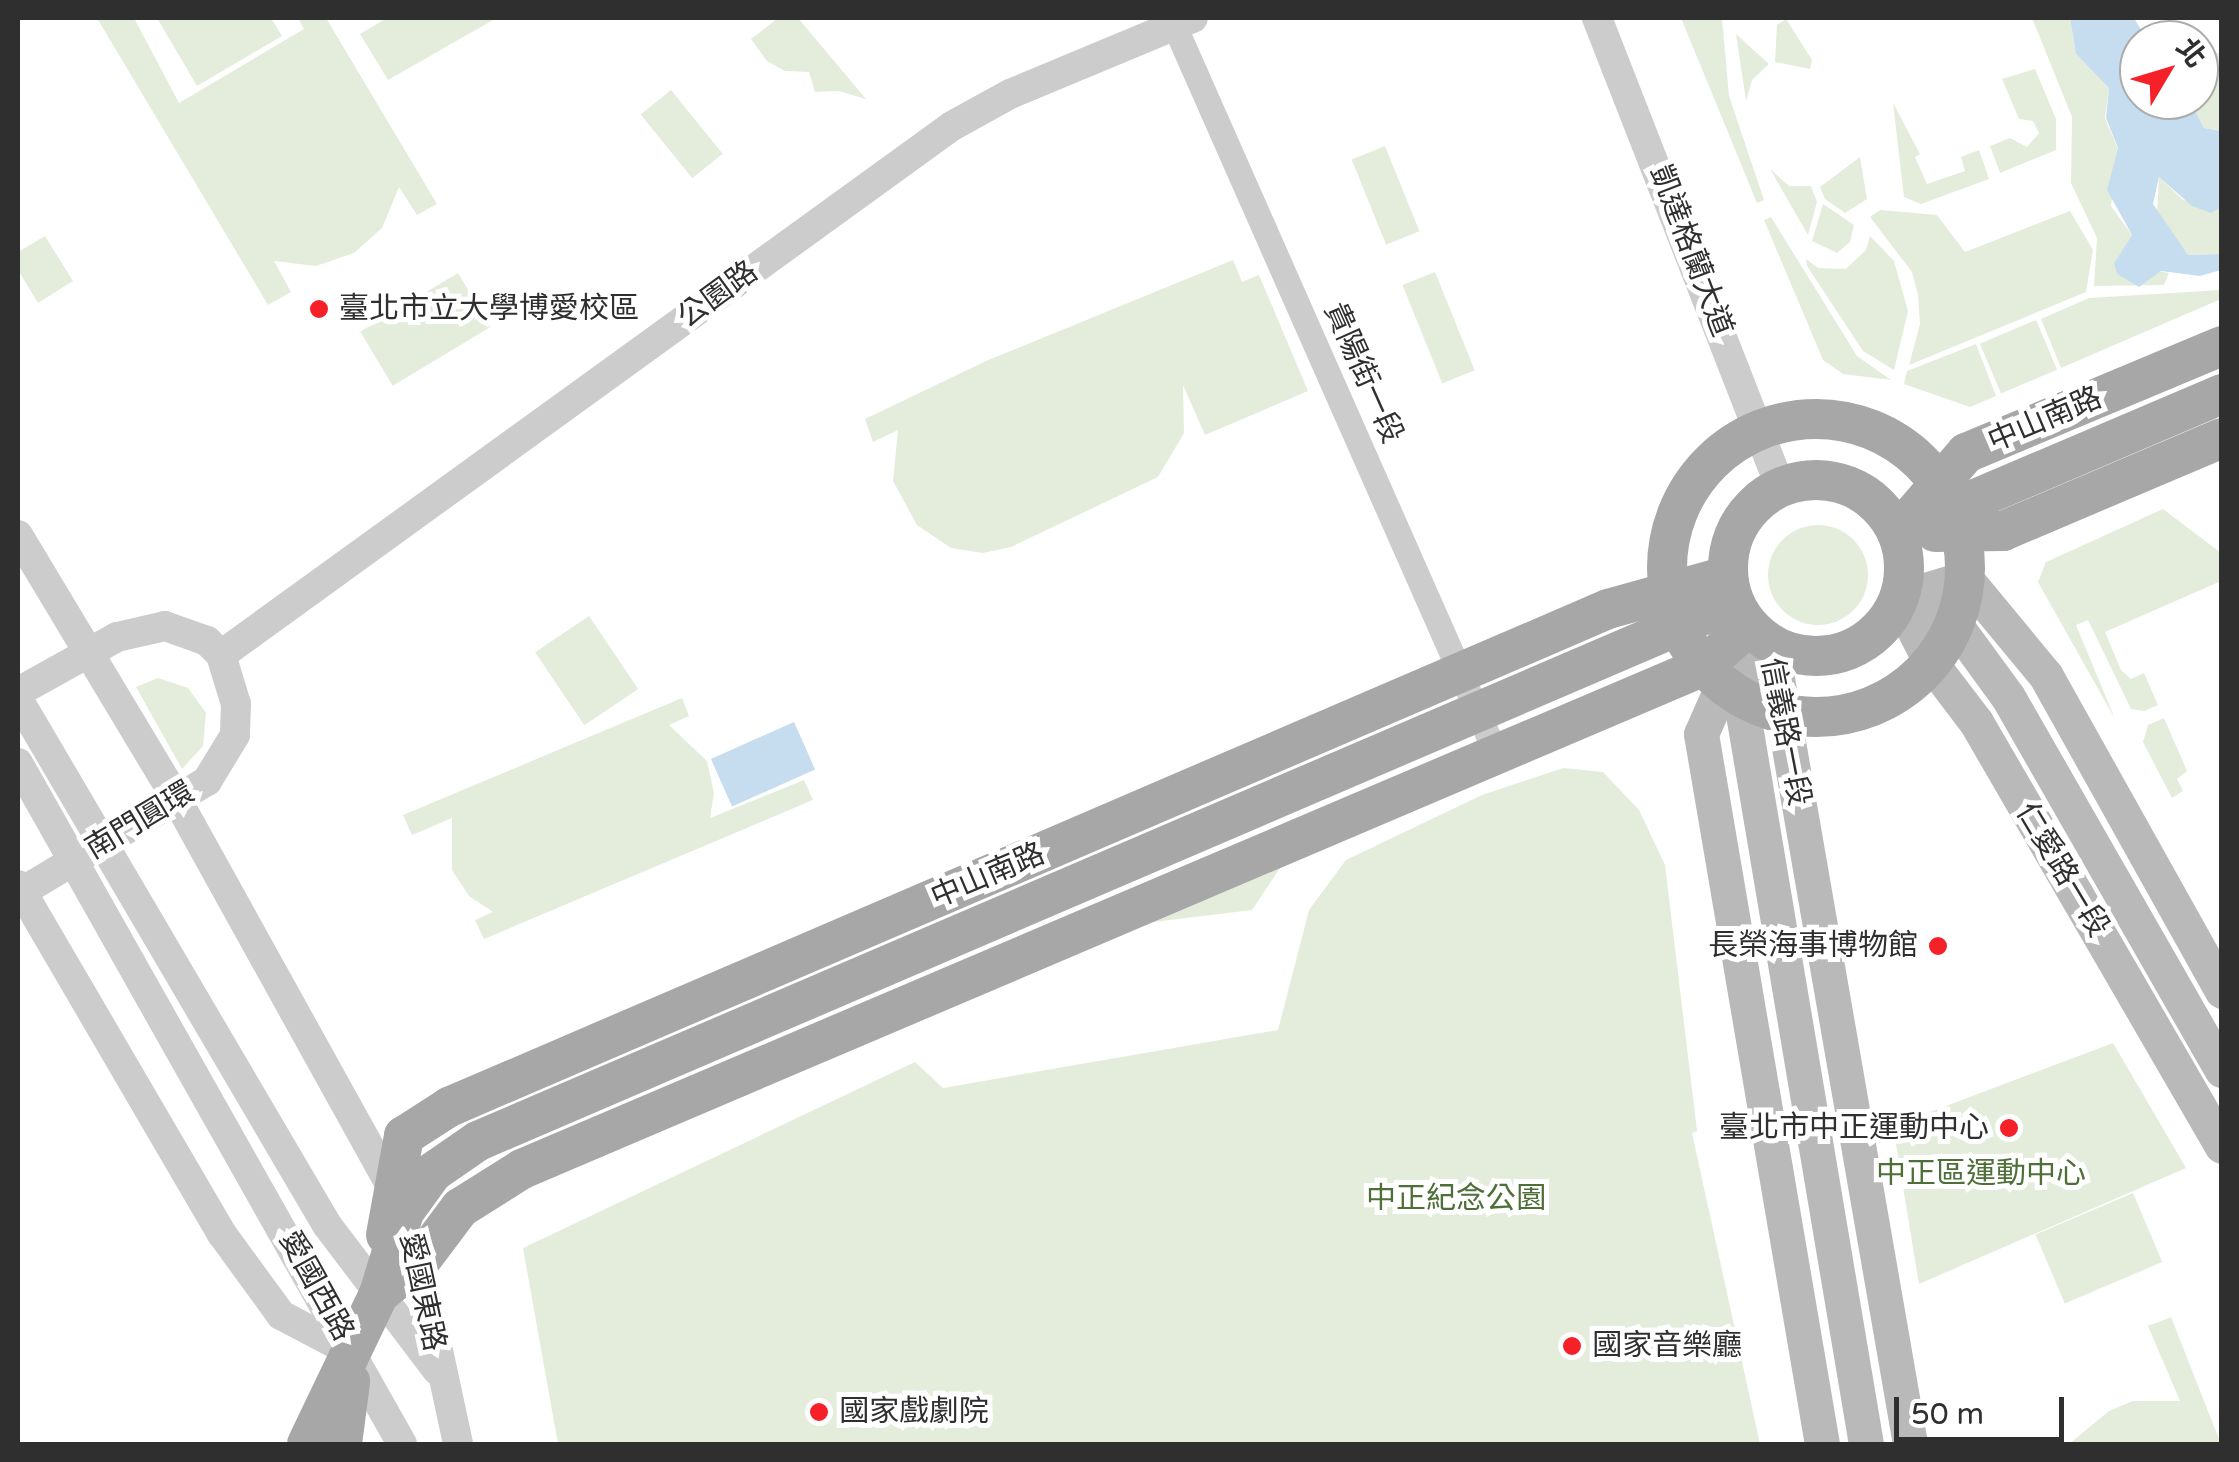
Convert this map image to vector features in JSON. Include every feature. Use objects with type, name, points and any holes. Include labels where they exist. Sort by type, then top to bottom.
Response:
[{"type":"main road","name":"中山南路","points":[[1951,510],[1966,453],[2222,346]]},
{"type":"main road","name":"中山南路","points":[[1897,533],[2222,394]]},
{"type":"main road","points":[[1825,419],[1870,429],[1910,453],[1951,510],[1964,578],[1954,623],[1931,664],[1875,705],[1830,716],[1783,713],[1722,681],[1679,626],[1670,588],[1670,534],[1687,491],[1717,456],[1759,429],[1825,419]]},
{"type":"main road","name":"中山南路","points":[[1951,510],[2003,531],[2222,438]]},
{"type":"main road","points":[[1807,479],[1848,486],[1872,500],[1897,533],[1904,560],[1898,598],[1884,624],[1851,650],[1810,656],[1745,612],[1740,522],[1780,486],[1807,479]]},
{"type":"main road","points":[[1898,598],[1964,578]]},
{"type":"main road","points":[[1964,578],[2046,676],[2222,992]]},
{"type":"main road","name":"中山南路","points":[[353,1353],[379,1294],[398,1198],[404,1136],[449,1106],[1459,673],[1670,588],[1745,612]]},
{"type":"main road","name":"仁愛路一段","points":[[1898,598],[1954,623],[2012,702],[2222,1070]]},
{"type":"main road","name":"仁愛路一段","points":[[1898,598],[1931,664],[1972,716],[2222,1146]]},
{"type":"main road","name":"中山南路","points":[[398,1198],[478,1141],[1679,626],[1745,612]]},
{"type":"main road","name":"中山南路","points":[[379,1294],[421,1260],[460,1208],[522,1168],[1496,754],[1722,681],[1745,612]]},
{"type":"main road","name":"信義路一段","points":[[1745,612],[1783,713],[1910,1444]]},
{"type":"main road","name":"信義路一段","points":[[1722,681],[1812,1130],[1866,1444]]},
{"type":"main road","name":"信義路一段","points":[[1722,681],[1701,734],[1822,1444]]},
{"type":"main road","points":[[1780,1194],[1796,1180],[1812,1130]]},
{"type":"main road","points":[[307,1444],[353,1353]]},
{"type":"main road","points":[[342,1444],[353,1353]]},
{"type":"street","name":"凱達格蘭大道","points":[[1598,18],[1780,486]]},
{"type":"street","name":"公園路","points":[[221,655],[952,126],[1180,20]]},
{"type":"street","name":"貴陽街一段","points":[[1180,20],[1496,754]]},
{"type":"street","points":[[18,535],[177,800],[398,1198]]},
{"type":"street","points":[[18,695],[88,652],[146,626],[166,626],[207,641],[221,655]]},
{"type":"street","name":"南門圓環","points":[[19,890],[177,800],[223,764],[235,735],[232,676],[221,655]]},
{"type":"street","name":"愛國西路","points":[[18,695],[327,1226],[379,1294]]},
{"type":"street","name":"愛國西路","points":[[18,763],[353,1353]]},
{"type":"street","name":"愛國西路","points":[[19,890],[234,1250],[281,1315],[353,1353]]},
{"type":"street","name":"愛國東路","points":[[398,1198],[421,1260],[438,1372],[458,1444]]},
{"type":"street","name":"愛國東路","points":[[379,1294],[438,1372]]},
{"type":"street","points":[[353,1353],[402,1444]]},
{"type":"green space","points":[[97,18],[134,18],[179,103],[304,29],[298,18],[326,18],[437,204],[417,215],[399,187],[382,228],[354,253],[316,266],[274,261],[291,292],[268,305]]},
{"type":"green space","points":[[157,18],[271,18],[282,36],[197,86]]},
{"type":"green space","points":[[387,18],[493,20],[388,80],[360,34]]},
{"type":"green space","points":[[778,18],[798,18],[866,99],[839,91],[815,92],[809,72],[785,71],[767,61],[751,39]]},
{"type":"green space","points":[[1681,18],[1722,18],[1729,96],[1764,200],[1757,203]]},
{"type":"green space","points":[[2032,18],[2070,18],[2076,54],[2109,88],[2105,118],[2118,149],[2111,206],[2132,235],[2114,263],[2169,273],[2164,285],[2094,286],[2097,238],[2071,183],[2072,117]]},
{"type":"green space","points":[[1786,19],[1812,60],[1810,69],[1775,62],[1777,25]]},
{"type":"green space","points":[[1736,34],[1769,64],[1752,80],[1746,101]]},
{"type":"green space","points":[[2219,54],[2221,131],[2204,128],[2199,120],[2219,120]]},
{"type":"green space","points":[[2035,69],[2056,119],[2056,150],[2000,173],[1990,146],[2010,138],[2027,147],[2039,133],[2033,121],[2019,119],[2002,79]]},
{"type":"green space","points":[[671,90],[723,154],[692,178],[641,115]]},
{"type":"green space","points":[[1893,103],[1920,154],[1915,157],[1927,184],[1965,171],[1961,157],[1979,150],[1989,179],[1921,204],[1904,197]]},
{"type":"green space","points":[[1385,146],[1419,231],[1386,245],[1352,159]]},
{"type":"green space","points":[[1860,157],[1867,199],[1845,213],[1825,199],[1820,187]]},
{"type":"green space","points":[[1770,169],[1789,186],[1811,186],[1817,202],[1808,235]]},
{"type":"green space","points":[[2159,177],[2183,200],[2221,207],[2221,254],[2188,255],[2157,213]]},
{"type":"green space","points":[[1823,204],[1854,225],[1850,242],[1837,253],[1812,241]]},
{"type":"green space","points":[[1880,210],[1937,215],[1965,252],[2070,211],[2093,250],[2086,292],[1909,365],[1920,324],[1918,295],[1912,272],[1870,217]]},
{"type":"green space","points":[[1771,217],[1857,356],[1891,380],[1843,374],[1823,360],[1764,220]]},
{"type":"green space","points":[[45,236],[73,281],[38,303],[18,270],[18,252]]},
{"type":"green space","points":[[1870,236],[1894,261],[1908,311],[1894,370],[1863,351],[1807,266],[1806,259],[1818,268],[1846,269],[1866,250]]},
{"type":"green space","points":[[1233,260],[1242,282],[1259,275],[1308,391],[1205,435],[1183,385],[1184,433],[1158,477],[1011,547],[983,553],[951,548],[917,525],[893,481],[898,430],[873,442],[865,419],[986,361]]},
{"type":"green space","points":[[1435,272],[1475,370],[1442,383],[1403,285]]},
{"type":"green space","points":[[458,273],[490,327],[393,386],[360,332]]},
{"type":"green space","points":[[2221,290],[2221,299],[2061,368],[2041,319],[2089,298]]},
{"type":"green space","points":[[2036,320],[2057,370],[2001,394],[1980,344]]},
{"type":"green space","points":[[1976,344],[1996,396],[1970,407],[1904,384],[1907,371]]},
{"type":"green space","points":[[2163,509],[2221,553],[2221,581],[2105,632],[2121,670],[2131,679],[2144,673],[2158,705],[2144,711],[2131,709],[2088,620],[2076,625],[2115,719],[2038,582],[2046,562]]},
{"type":"green space","points":[[1818,525],[1837,529],[1853,540],[1864,556],[1868,575],[1864,594],[1853,610],[1837,621],[1818,625],[1799,621],[1783,610],[1772,594],[1768,575],[1772,556],[1783,540],[1799,529]]},
{"type":"green space","points":[[589,616],[638,689],[584,725],[535,652]]},
{"type":"green space","points":[[158,678],[188,688],[206,713],[203,746],[182,769],[136,687]]},
{"type":"green space","points":[[682,698],[689,716],[669,725],[707,761],[714,793],[710,818],[804,780],[813,800],[484,939],[475,920],[493,912],[469,896],[452,870],[452,818],[412,835],[403,815]]},
{"type":"green space","points":[[2164,718],[2187,771],[2177,779],[2183,791],[2172,798],[2143,742],[2148,725]]},
{"type":"green space","name":"中正紀念公園","points":[[1563,768],[1603,772],[1639,810],[1665,865],[1697,1131],[1692,1133],[1760,1444],[558,1444],[523,1248],[915,1062],[943,1088],[1278,1030],[1309,910],[1346,860],[1482,795]]},
{"type":"green space","points":[[1284,862],[1252,910],[1146,923]]},
{"type":"green space","name":"中正區運動中心","points":[[2113,1043],[2186,1168],[1919,1284],[1893,1126]]},
{"type":"green space","points":[[2133,1193],[2162,1262],[2065,1303],[2035,1234]]},
{"type":"green space","points":[[2171,1317],[2221,1444],[2069,1444],[2109,1411],[2133,1401],[2180,1401],[2148,1326]]},
{"type":"water","points":[[2070,18],[2134,18],[2119,20],[2119,120],[2200,120],[2204,128],[2221,131],[2221,207],[2211,213],[2192,206],[2159,177],[2153,204],[2188,255],[2221,254],[2221,270],[2200,276],[2161,271],[2139,287],[2117,274],[2114,263],[2132,235],[2107,190],[2118,148],[2106,118],[2109,88],[2076,54]]},
{"type":"water","points":[[794,722],[815,770],[732,807],[711,759]]},
{"type":"place","name":"臺北市立大學博愛校區","points":[[319,309]]},
{"type":"place","name":"長榮海事博物館","points":[[1938,946]]},
{"type":"place","name":"臺北市中正運動中心","points":[[2009,1128]]},
{"type":"place","name":"國家音樂廳","points":[[1572,1346]]},
{"type":"place","name":"國家戲劇院","points":[[819,1412]]}]
